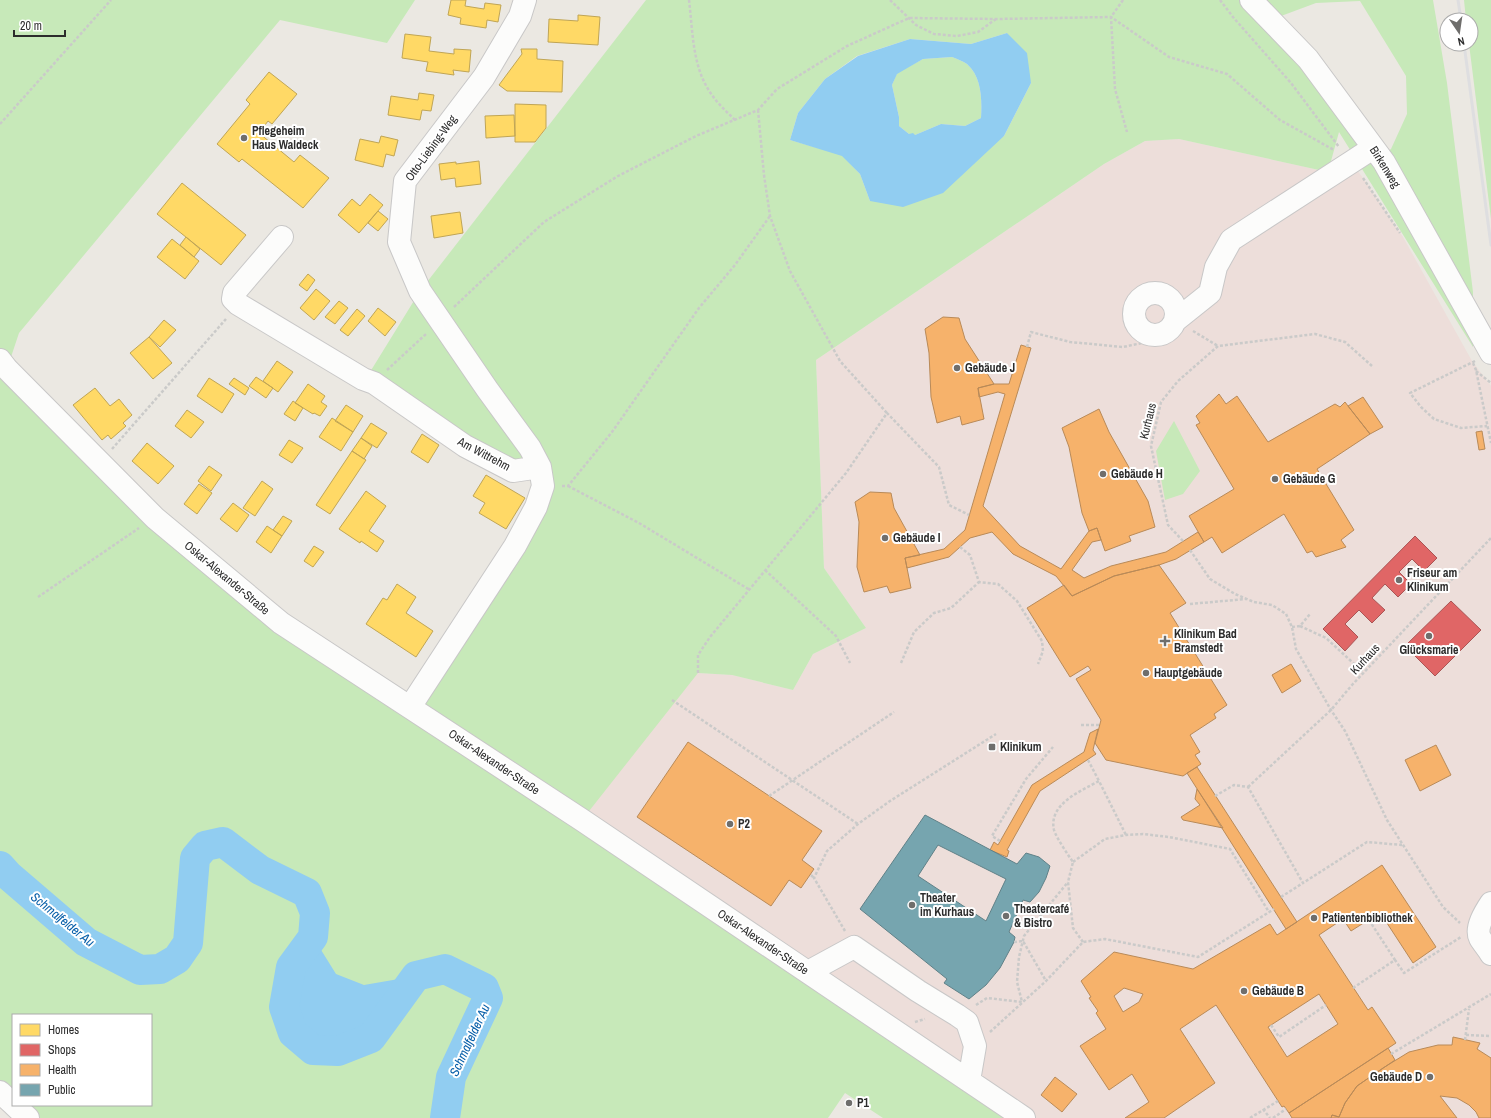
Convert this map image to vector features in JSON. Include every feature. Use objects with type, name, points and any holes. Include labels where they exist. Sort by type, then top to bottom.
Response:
[{"type":"street","name":"Otto-Liebing-Weg","points":[[525,0],[520,16],[484,77],[405,181],[399,242],[420,291],[530,448],[541,477]]},
{"type":"street","name":"Birkenweg","points":[[1251,0],[1308,59],[1388,169],[1482,357]]},
{"type":"street","points":[[1177,328],[1210,293],[1216,267],[1231,240],[1373,148]]},
{"type":"street","points":[[238,304],[233,298],[234,292],[282,237]]},
{"type":"street","name":"Am Wittrehm","points":[[238,304],[363,379],[374,383],[465,446],[513,471],[541,477]]},
{"type":"street","name":"Oskar-Alexander-Straße","points":[[0,360],[7,369],[155,518],[281,623],[808,972],[1024,1118]]},
{"type":"street","points":[[410,707],[515,546],[536,507],[541,477]]},
{"type":"street","points":[[1490,906],[1477,930],[1480,938],[1491,954]]},
{"type":"street","points":[[808,972],[854,947],[918,991],[957,1014],[967,1022],[975,1046],[969,1081]]},
{"type":"street","points":[[0,1092],[12,1102]]},
{"type":"street","points":[[16,1106],[28,1118]]},
{"type":"path","points":[[0,124],[111,0]]},
{"type":"path","points":[[689,0],[694,55],[702,77],[711,95],[735,120]]},
{"type":"path","points":[[890,0],[916,25],[934,34],[957,36],[978,32],[997,19]]},
{"type":"path","points":[[1124,0],[1111,16],[1115,89],[1127,132]]},
{"type":"path","points":[[374,383],[544,222],[618,176],[696,136],[758,110],[777,90],[847,46],[909,18],[997,19],[1111,16],[1169,57],[1227,74],[1280,120],[1334,151]]},
{"type":"path","points":[[758,110],[764,175],[770,216],[790,271],[840,361],[939,467],[949,505],[969,515]]},
{"type":"path","points":[[568,486],[612,432],[699,308],[735,265],[770,216]]},
{"type":"path","points":[[100,463],[238,304]]},
{"type":"path","points":[[1027,347],[1031,332],[1070,342],[1123,347],[1161,339],[1177,328],[1218,346],[1315,334],[1344,342],[1372,366]]},
{"type":"path","name":"Kurhaus","points":[[1184,541],[1168,525],[1151,446],[1161,402],[1178,381],[1218,346]]},
{"type":"path","points":[[1482,357],[1410,393],[1421,407],[1434,419],[1461,428],[1488,426]]},
{"type":"path","points":[[1491,383],[1476,370],[1491,443]]},
{"type":"path","points":[[698,673],[698,655],[710,637],[846,473],[887,413]]},
{"type":"path","points":[[541,477],[568,486],[639,523],[750,590]]},
{"type":"path","points":[[38,597],[155,518]]},
{"type":"path","name":"Kurhaus","points":[[1248,788],[1331,710],[1491,538]]},
{"type":"path","points":[[960,547],[970,555],[979,582]]},
{"type":"path","points":[[1190,550],[1210,579],[1235,594],[1254,602],[1272,605],[1286,614],[1292,627],[1296,649],[1331,710],[1345,731],[1387,820],[1443,907],[1458,922],[1477,930]]},
{"type":"path","points":[[765,570],[836,636],[850,663]]},
{"type":"path","points":[[901,664],[914,632],[934,613],[952,608],[979,582],[998,584],[1017,601],[1042,641],[1043,651],[1038,664]]},
{"type":"path","points":[[1190,604],[1247,599]]},
{"type":"path","points":[[1300,626],[1310,614]]},
{"type":"path","points":[[1292,627],[1300,626],[1326,638],[1364,673]]},
{"type":"path","points":[[672,700],[858,824]]},
{"type":"path","points":[[769,796],[894,712]]},
{"type":"path","points":[[1081,724],[1099,725]]},
{"type":"path","points":[[814,878],[827,851],[858,824],[890,801],[996,734]]},
{"type":"path","points":[[1000,841],[992,836],[1026,779],[1052,747]]},
{"type":"path","points":[[1088,760],[1126,835]]},
{"type":"path","points":[[1073,862],[1054,830],[1055,814],[1066,799],[1099,781]]},
{"type":"path","points":[[1215,796],[1234,785],[1248,788],[1303,883]]},
{"type":"path","points":[[1083,942],[1073,928],[1068,882],[1073,862],[1105,839],[1126,835],[1143,834],[1169,837],[1230,849],[1269,912]]},
{"type":"path","points":[[1281,897],[1367,842],[1403,845]]},
{"type":"path","points":[[810,875],[814,878],[854,947]]},
{"type":"path","points":[[1022,1002],[1017,982],[1019,957],[1024,936],[1068,882]]},
{"type":"path","points":[[975,1046],[1046,981],[1083,942],[1105,938],[1198,957],[1274,909]]},
{"type":"path","points":[[1369,920],[1404,974],[1477,930]]},
{"type":"path","points":[[1014,942],[1023,941]]},
{"type":"path","points":[[1023,941],[1046,981]]},
{"type":"path","points":[[1353,988],[1395,960]]},
{"type":"path","points":[[1391,1054],[1491,994]]},
{"type":"path","points":[[1271,1025],[1278,1037],[1326,1006]]},
{"type":"path","points":[[1465,1040],[1469,1008]]},
{"type":"path","points":[[1466,1035],[1491,1036]]},
{"type":"path","points":[[1250,1118],[1278,1101]]},
{"type":"path","points":[[1263,1109],[1270,1118]]},
{"type":"path","points":[[1273,1118],[1286,1109]]},
{"type":"shaded area","name":"Klinikum Bad Bramstedt","points":[[1179,139],[1328,172],[1348,158],[1403,237],[1472,361],[1491,386],[1491,1118],[1023,1118],[582,820],[667,705],[698,673],[732,675],[793,690],[813,654],[866,628],[824,568],[816,360],[1104,164],[1145,141]]},
{"type":"green space","points":[[0,0],[415,0],[387,43],[280,20],[19,333],[7,369],[281,623],[421,708],[551,487],[514,468],[370,372],[420,291],[646,0],[1433,0],[1439,36],[1439,52],[1442,52],[1447,83],[1473,292],[1473,347],[1339,132],[1328,172],[1179,139],[1145,141],[1104,164],[816,360],[824,568],[866,628],[813,654],[793,690],[732,675],[698,673],[582,820],[1024,1118],[883,1118],[845,1093],[828,1118],[34,1118],[22,1106],[152,1106],[152,1014],[12,1014],[12,1097],[0,1085]],"holes":[[[1360,1],[1406,76],[1407,114],[1391,149],[1380,156],[1273,19],[1316,3]],[[1007,33],[1031,83],[1004,136],[870,201],[860,174],[842,155],[790,140],[798,113],[825,79],[857,56],[910,39],[971,44]]]},
{"type":"green space","points":[[1464,0],[1491,0],[1491,219],[1470,52],[1479,52],[1479,12],[1465,12]]},
{"type":"green space","points":[[952,57],[967,64],[976,75],[981,96],[981,118],[965,126],[941,124],[915,135],[909,134],[899,126],[899,117],[892,85],[897,73],[923,59]]},
{"type":"green space","points":[[1174,421],[1200,471],[1183,494],[1165,500],[1156,451]]},
{"type":"water","points":[[1007,33],[1027,53],[1031,83],[1004,136],[943,193],[903,207],[870,201],[860,174],[842,156],[790,140],[798,113],[825,79],[858,56],[910,39],[971,44]],"holes":[[[952,57],[967,64],[976,75],[981,96],[981,118],[965,126],[941,124],[915,135],[913,133],[909,134],[899,126],[899,117],[892,85],[897,74],[923,59]]]},
{"type":"water","points":[[313,937],[336,974],[364,985],[416,976],[371,1038],[338,1051],[313,1050],[293,1033],[284,1007],[291,967]]},
{"type":"building: Homes","points":[[451,0],[466,0],[465,6],[484,9],[485,3],[501,5],[498,22],[487,20],[486,28],[460,24],[461,18],[448,15]]},
{"type":"building: Homes","points":[[578,15],[600,17],[598,45],[548,42],[549,19],[578,21]]},
{"type":"building: Homes","points":[[405,34],[431,37],[429,51],[454,54],[454,49],[471,50],[469,72],[453,70],[454,75],[426,71],[428,62],[402,58]]},
{"type":"building: Homes","points":[[521,49],[537,49],[537,59],[563,61],[562,92],[507,91],[499,85],[522,54]]},
{"type":"building: Homes","name":"Pflegeheim Haus Waldeck","points":[[269,72],[297,94],[272,124],[268,121],[259,133],[294,162],[300,155],[329,178],[303,208],[242,159],[239,162],[217,144],[250,104],[246,100]]},
{"type":"building: Homes","points":[[419,93],[434,95],[431,111],[422,110],[420,120],[388,115],[391,96],[418,100]]},
{"type":"building: Homes","points":[[515,104],[546,105],[546,128],[535,142],[515,142]]},
{"type":"building: Homes","points":[[514,115],[515,136],[486,138],[485,116]]},
{"type":"building: Homes","points":[[381,136],[398,140],[394,156],[386,154],[383,167],[355,160],[360,139],[379,143]]},
{"type":"building: Homes","points":[[479,161],[481,184],[456,187],[455,178],[441,180],[439,164],[456,162],[456,164]]},
{"type":"building: Homes","points":[[182,183],[246,235],[221,265],[157,214]]},
{"type":"building: Homes","points":[[370,194],[383,205],[359,233],[338,215],[352,199],[360,206]]},
{"type":"building: Homes","points":[[378,211],[388,219],[378,231],[368,223]]},
{"type":"building: Homes","points":[[460,212],[463,233],[434,238],[431,216]]},
{"type":"building: Homes","points":[[186,237],[200,249],[194,257],[180,245]]},
{"type":"building: Homes","points":[[172,239],[199,261],[185,279],[157,257]]},
{"type":"building: Homes","points":[[308,274],[315,280],[307,291],[299,285]]},
{"type":"building: Homes","points":[[316,289],[330,301],[314,320],[300,308]]},
{"type":"building: Homes","points":[[339,301],[348,308],[335,324],[325,317]]},
{"type":"building: Homes","points":[[378,308],[396,322],[385,336],[368,321]]},
{"type":"building: Homes","points":[[357,309],[365,316],[348,336],[340,330]]},
{"type":"building: Homes","points":[[164,320],[176,330],[160,347],[149,337]]},
{"type":"building: Homes","points":[[149,337],[172,363],[153,379],[130,353]]},
{"type":"building: Homes","points":[[277,361],[293,372],[278,392],[263,381]]},
{"type":"building: Homes","points":[[256,377],[273,388],[266,398],[249,386]]},
{"type":"building: Homes","points":[[209,378],[234,394],[222,413],[197,396]]},
{"type":"building: Homes","points":[[234,378],[249,388],[245,395],[229,384]]},
{"type":"building: Homes","points":[[308,384],[325,396],[321,402],[327,406],[320,416],[314,413],[313,414],[295,403]]},
{"type":"building: Homes","points":[[95,388],[110,406],[119,399],[132,415],[123,423],[126,426],[111,439],[108,435],[102,440],[73,405]]},
{"type":"building: Homes","points":[[293,401],[303,408],[295,421],[284,414]]},
{"type":"building: Homes","points":[[346,405],[363,416],[353,432],[335,421]]},
{"type":"building: Homes","points":[[187,410],[204,422],[191,438],[175,426]]},
{"type":"building: Homes","points":[[332,418],[353,432],[341,451],[319,437]]},
{"type":"building: Homes","points":[[371,423],[387,433],[377,448],[361,438]]},
{"type":"building: Homes","points":[[422,434],[439,445],[428,463],[411,452]]},
{"type":"building: Homes","points":[[361,438],[372,446],[364,459],[352,451]]},
{"type":"building: Homes","points":[[289,440],[303,448],[292,463],[279,455]]},
{"type":"building: Homes","points":[[147,443],[174,466],[158,484],[132,461]]},
{"type":"building: Homes","points":[[352,451],[366,460],[330,514],[316,505]]},
{"type":"building: Homes","points":[[209,466],[222,475],[211,491],[198,481]]},
{"type":"building: Homes","points":[[486,475],[525,498],[506,529],[479,513],[485,503],[473,496]]},
{"type":"building: Homes","points":[[262,481],[273,489],[255,516],[243,508]]},
{"type":"building: Homes","points":[[199,484],[212,493],[197,514],[184,504]]},
{"type":"building: Homes","points":[[366,491],[386,506],[369,531],[384,541],[377,552],[339,529]]},
{"type":"building: Homes","points":[[233,503],[249,515],[237,532],[220,519]]},
{"type":"building: Homes","points":[[283,516],[292,521],[282,536],[273,530]]},
{"type":"building: Homes","points":[[267,526],[282,536],[271,553],[256,542]]},
{"type":"building: Homes","points":[[314,546],[324,552],[313,567],[304,561]]},
{"type":"building: Homes","points":[[397,584],[416,597],[406,613],[433,631],[416,657],[366,624],[383,598],[387,600]]},
{"type":"building: Shops","points":[[1415,536],[1437,558],[1424,571],[1412,559],[1399,572],[1411,584],[1398,597],[1385,584],[1372,598],[1385,610],[1372,623],[1359,610],[1345,624],[1358,637],[1345,651],[1323,629]]},
{"type":"building: Shops","points":[[1451,601],[1481,630],[1435,676],[1405,646]]},
{"type":"building: Health","name":"Gebäude J","points":[[943,317],[959,318],[965,339],[994,384],[978,388],[984,419],[962,425],[960,416],[937,423],[931,397],[929,353],[925,329]]},
{"type":"building: Health","points":[[1021,345],[1031,348],[983,506],[1020,546],[1061,569],[1089,531],[1097,528],[1101,540],[1092,542],[1072,570],[1084,578],[1111,566],[1166,552],[1198,532],[1204,542],[1176,559],[1159,565],[1114,576],[1072,596],[1056,576],[1013,554],[992,532],[970,538],[949,557],[907,568],[905,558],[944,549],[965,530],[1005,394],[998,392],[979,397],[978,388],[994,384],[1009,384]]},
{"type":"building: Health","name":"Gebäude G","points":[[1219,394],[1226,404],[1237,396],[1268,442],[1335,404],[1340,407],[1345,402],[1370,434],[1317,469],[1354,530],[1341,540],[1346,547],[1316,557],[1312,551],[1307,553],[1284,514],[1222,553],[1212,537],[1204,542],[1189,516],[1234,489],[1196,425],[1200,423],[1196,416]]},
{"type":"building: Health","points":[[1363,397],[1383,427],[1370,434],[1348,406]]},
{"type":"building: Health","name":"Gebäude H","points":[[1099,409],[1109,432],[1148,501],[1155,527],[1129,536],[1131,541],[1105,551],[1097,528],[1089,531],[1082,513],[1069,447],[1062,428]]},
{"type":"building: Health","points":[[1482,431],[1485,449],[1479,450],[1476,432]]},
{"type":"building: Health","name":"Gebäude I","points":[[870,492],[891,493],[894,508],[920,555],[905,558],[911,588],[890,593],[887,586],[864,592],[857,567],[859,522],[855,502]]},
{"type":"building: Health","name":"Hauptgebäude","points":[[1159,565],[1186,603],[1170,613],[1227,705],[1214,714],[1216,718],[1190,735],[1200,752],[1195,755],[1201,764],[1183,776],[1106,760],[1095,743],[1101,720],[1076,679],[1091,670],[1088,666],[1070,677],[1027,608],[1064,585],[1072,596],[1114,576]]},
{"type":"building: Health","points":[[1291,664],[1301,681],[1282,693],[1272,675]]},
{"type":"building: Health","points":[[1098,729],[1093,750],[1096,754],[1040,791],[1007,850],[1009,851],[1007,857],[990,850],[994,842],[998,845],[1032,785],[1084,752],[1090,733]]},
{"type":"building: Health","name":"P2","points":[[688,742],[822,831],[802,860],[814,869],[801,888],[789,880],[771,906],[637,817]]},
{"type":"building: Health","points":[[1436,745],[1451,775],[1420,791],[1405,760]]},
{"type":"building: Health","points":[[1197,767],[1297,922],[1286,929],[1187,773]]},
{"type":"building: Health","points":[[1197,789],[1223,828],[1183,820],[1181,817],[1200,805],[1195,799]]},
{"type":"building: Health","name":"Gebäude B","points":[[1382,865],[1436,947],[1413,963],[1383,917],[1376,922],[1373,917],[1351,931],[1343,919],[1319,935],[1368,1010],[1372,1007],[1396,1043],[1289,1113],[1284,1106],[1282,1107],[1216,1005],[1180,1029],[1215,1083],[1164,1118],[1125,1118],[1149,1102],[1132,1074],[1109,1090],[1080,1046],[1106,1029],[1096,1013],[1098,1011],[1089,998],[1091,997],[1081,981],[1114,952],[1193,969],[1270,924],[1277,935]],"holes":[[[1124,988],[1143,994],[1139,1002],[1123,1012],[1114,996]],[[1319,994],[1338,1024],[1287,1057],[1268,1027]]]},
{"type":"building: Health","name":"Gebäude D","points":[[1453,1037],[1480,1043],[1477,1049],[1491,1058],[1491,1118],[1479,1118],[1476,1112],[1469,1105],[1457,1098],[1440,1096],[1457,1118],[1331,1118],[1332,1115],[1339,1117],[1345,1103],[1357,1086],[1383,1068],[1409,1052],[1438,1045],[1452,1045]]},
{"type":"building: Health","points":[[1388,1048],[1395,1060],[1357,1086],[1345,1103],[1339,1117],[1332,1115],[1331,1118],[1292,1118],[1289,1113]]},
{"type":"building: Health","points":[[1055,1077],[1077,1094],[1062,1112],[1041,1095]]},
{"type":"building: Public","name":"Theater im Kurhaus","points":[[925,815],[1017,864],[1026,853],[1039,857],[1050,866],[1039,892],[1030,902],[1023,900],[1009,932],[1015,937],[1014,942],[1000,968],[986,985],[969,999],[944,983],[947,979],[860,909]],"holes":[[[938,845],[1006,879],[986,921],[918,876]]]},
{"type":"waterway","name":"Schmalfelder Au","points":[[0,866],[9,876],[86,942],[140,970],[160,969],[177,959],[188,943],[195,858],[205,846],[223,842],[260,870],[307,893],[315,913],[313,937],[291,967],[284,1007],[293,1033],[313,1050],[338,1051],[371,1038],[416,976],[445,969],[484,988],[488,998],[451,1077],[445,1118]]},
{"type":"railway","points":[[1458,0],[1460,12]]},
{"type":"railway","points":[[1465,52],[1491,245]]},
{"type":"place","name":"Pflegeheim Haus Waldeck","points":[[244,138]]},
{"type":"place","name":"Gebäude J","points":[[957,368]]},
{"type":"place","name":"Gebäude H","points":[[1103,474]]},
{"type":"place","name":"Gebäude G","points":[[1275,479]]},
{"type":"place","name":"Gebäude I","points":[[885,538]]},
{"type":"place","name":"Friseur am Klinikum","points":[[1399,580]]},
{"type":"place","name":"Glücksmarie","points":[[1429,636]]},
{"type":"place","name":"Klinikum Bad Bramstedt","points":[[1165,641]]},
{"type":"place","name":"Hauptgebäude","points":[[1146,673]]},
{"type":"place","name":"Klinikum","points":[[992,747]]},
{"type":"place","name":"P2","points":[[730,824]]},
{"type":"place","name":"Theater im Kurhaus","points":[[912,905]]},
{"type":"place","name":"Theatercafé & Bistro","points":[[1006,916]]},
{"type":"place","name":"Patientenbibliothek","points":[[1314,918]]},
{"type":"place","name":"Gebäude B","points":[[1244,991]]},
{"type":"place","name":"Gebäude D","points":[[1430,1077]]},
{"type":"place","name":"P1","points":[[849,1103]]}]
